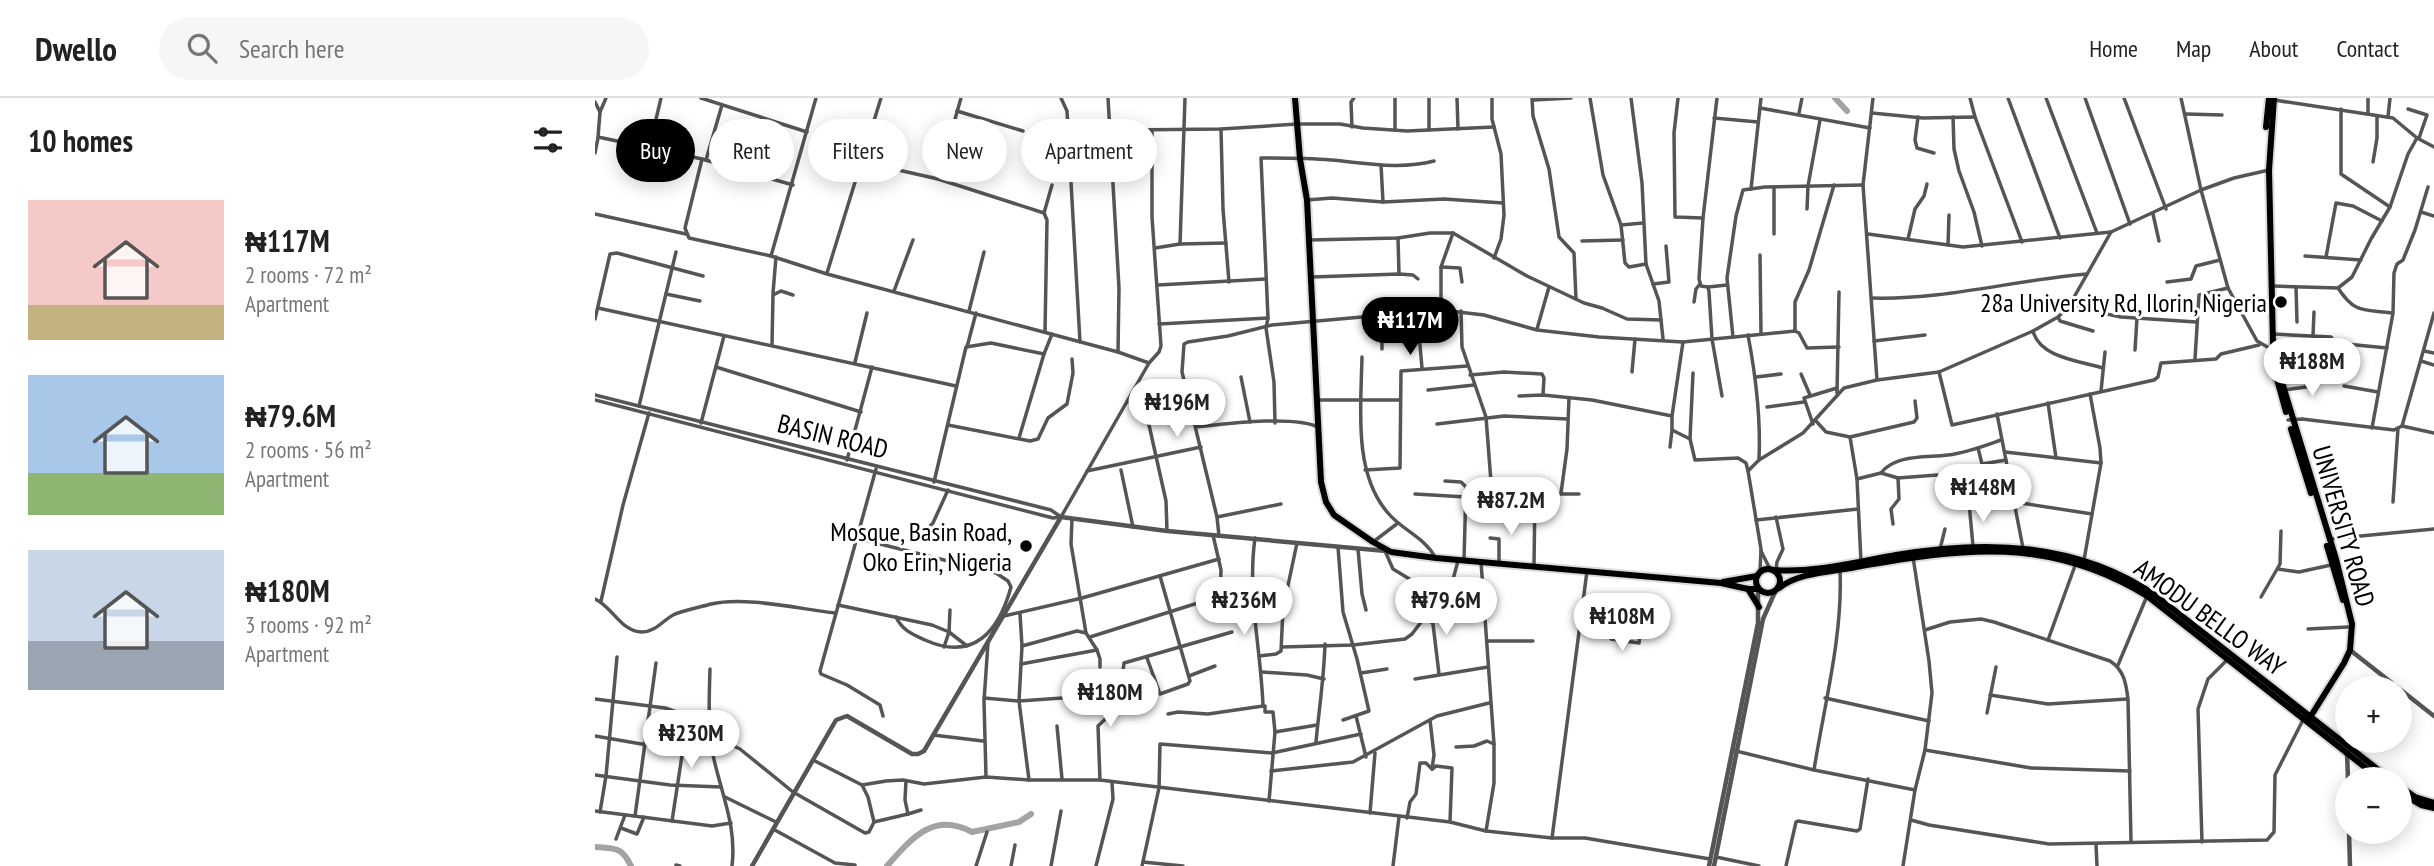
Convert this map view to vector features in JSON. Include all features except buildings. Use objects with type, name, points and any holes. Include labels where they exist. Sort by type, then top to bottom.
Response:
[{"type":"main road","points":[[1295,98],[1300,159],[1307,200],[1321,482],[1326,502],[1334,515],[1388,552]]},
{"type":"main road","name":"UNIVERSITY ROAD","points":[[2273,99],[2267,170],[2270,349],[2351,617],[2350,650],[2335,680],[2306,718]]},
{"type":"main road","name":"UNIVERSITY ROAD","points":[[2267,170],[2272,334],[2290,420]]},
{"type":"main road","name":"UNIVERSITY ROAD","points":[[2306,718],[2340,664],[2349,627],[2327,538]]},
{"type":"main road","name":"AMODU BELLO WAY","points":[[1777,590],[1797,578],[1940,549],[1973,547],[2049,551],[2084,560],[2122,575],[2143,587],[2306,718]]},
{"type":"main road","name":"AMODU BELLO WAY","points":[[1773,570],[1806,571],[1913,555],[2000,551],[2033,554],[2076,563],[2118,579],[2147,596],[2335,740]]},
{"type":"main road","name":"BASIN ROAD","points":[[1388,552],[1721,583]]},
{"type":"main road","points":[[1773,570],[1780,578],[1777,590],[1767,594],[1758,589],[1721,583],[1773,570]]},
{"type":"main road","points":[[1758,589],[1759,574]]},
{"type":"main road","points":[[1748,589],[1759,607]]},
{"type":"main road","name":"AMODU BELLO WAY","points":[[2351,753],[2367,767]]},
{"type":"main road","name":"AMODU BELLO WAY","points":[[2352,753],[2373,767]]},
{"type":"main road","points":[[2412,795],[2434,803]]},
{"type":"main road","points":[[2412,800],[2434,808]]},
{"type":"street","points":[[595,153],[597,123],[606,98]]},
{"type":"street","points":[[656,119],[661,98]]},
{"type":"street","points":[[701,98],[807,132]]},
{"type":"street","points":[[772,345],[774,257],[817,98]]},
{"type":"street","points":[[875,119],[881,98]]},
{"type":"street","points":[[955,119],[961,98]]},
{"type":"street","points":[[1061,98],[1068,119]]},
{"type":"street","points":[[1108,98],[1110,119]]},
{"type":"street","points":[[1180,244],[1185,98]]},
{"type":"street","points":[[1352,127],[1351,103],[1354,98]]},
{"type":"street","points":[[1395,98],[1395,130]]},
{"type":"street","points":[[1429,98],[1429,130]]},
{"type":"street","points":[[1457,98],[1458,129]]},
{"type":"street","points":[[1492,98],[1494,127],[1501,154],[1504,226],[1494,258]]},
{"type":"street","points":[[1571,98],[1532,99],[1533,116],[1549,169],[1559,237],[1574,253],[1576,299]]},
{"type":"street","points":[[1590,98],[1601,166],[1621,225],[1626,266],[1646,264]]},
{"type":"street","points":[[1631,98],[1642,183],[1646,264],[1659,301],[1663,340]]},
{"type":"street","points":[[1678,98],[1674,133],[1675,217],[1703,218]]},
{"type":"street","points":[[1694,302],[1699,284],[1703,218],[1717,98]]},
{"type":"street","points":[[1751,189],[1761,98]]},
{"type":"street","points":[[1799,113],[1802,98]]},
{"type":"street","points":[[1874,98],[1863,185],[1877,380]]},
{"type":"street","points":[[1971,98],[1975,117],[2022,242]]},
{"type":"street","points":[[2008,98],[2060,239]]},
{"type":"street","points":[[2046,98],[2097,233]]},
{"type":"street","points":[[2085,98],[2130,224]]},
{"type":"street","points":[[2124,98],[2166,209]]},
{"type":"street","points":[[2182,98],[2201,190],[2228,288],[2259,345]]},
{"type":"street","points":[[2368,98],[2368,113]]},
{"type":"street","points":[[2388,117],[2390,98]]},
{"type":"street","points":[[2273,99],[2388,117],[2398,121],[2434,147]]},
{"type":"street","points":[[595,102],[600,112]]},
{"type":"street","points":[[686,234],[704,160],[722,105]]},
{"type":"street","points":[[1760,107],[1870,128]]},
{"type":"street","points":[[2341,108],[2340,174],[2390,207]]},
{"type":"street","points":[[2271,286],[2338,288],[2352,277],[2390,207],[2408,154],[2418,138],[2427,114],[2408,109]]},
{"type":"street","points":[[957,111],[1021,130]]},
{"type":"street","points":[[1872,113],[1918,117],[1975,117]]},
{"type":"street","points":[[2185,114],[2222,115]]},
{"type":"street","points":[[2373,162],[2377,115]]},
{"type":"street","points":[[1918,117],[1915,140],[1917,148],[1934,153]]},
{"type":"street","points":[[1953,117],[1954,149],[1982,246]]},
{"type":"street","points":[[1714,118],[1758,122]]},
{"type":"street","points":[[1807,209],[1808,186],[1820,120]]},
{"type":"street","points":[[1157,130],[1297,124],[1340,124],[1395,130],[1494,127]]},
{"type":"street","points":[[1221,129],[1223,209],[1230,282]]},
{"type":"street","points":[[598,137],[616,141]]},
{"type":"street","points":[[695,158],[793,185]]},
{"type":"street","points":[[1275,423],[1274,382],[1266,327],[1268,318],[1261,158],[1414,166],[1434,161]]},
{"type":"street","points":[[1381,165],[1383,202]]},
{"type":"street","points":[[1868,234],[1948,245],[1982,246],[2111,233],[2201,190],[2267,170]]},
{"type":"street","points":[[827,274],[857,182]]},
{"type":"street","points":[[947,182],[1044,213]]},
{"type":"street","points":[[1071,182],[1080,342]]},
{"type":"street","points":[[1113,182],[1118,352]]},
{"type":"street","points":[[753,866],[811,759],[836,720],[851,718],[915,754],[924,751],[1126,402],[1149,363],[1159,352],[1161,346],[1152,182]]},
{"type":"street","points":[[1908,239],[1915,209],[1924,196],[1927,184]]},
{"type":"street","points":[[1045,332],[1047,220],[1044,213],[1052,185]]},
{"type":"street","points":[[1795,331],[1795,302],[1809,270],[1833,185]]},
{"type":"street","points":[[1733,337],[1728,285],[1741,193],[1751,189],[1774,187],[1863,185]]},
{"type":"street","points":[[1774,187],[1774,234]]},
{"type":"street","points":[[2372,428],[2393,313],[2394,273],[2396,266],[2403,260],[2428,187]]},
{"type":"street","points":[[1307,200],[1332,198],[1383,202],[1444,199],[1503,203]]},
{"type":"street","points":[[2326,257],[2336,203],[2339,201],[2382,221]]},
{"type":"street","points":[[2421,212],[2434,216]]},
{"type":"street","points":[[595,214],[774,257],[827,274],[1118,352],[1149,363]]},
{"type":"street","points":[[2153,214],[2159,241]]},
{"type":"street","points":[[1948,245],[1949,215]]},
{"type":"street","points":[[1621,225],[1643,223]]},
{"type":"street","points":[[1309,240],[1398,239],[1430,233],[1453,233],[1494,258],[1576,299],[1627,318],[1661,320]]},
{"type":"street","points":[[1441,310],[1441,267],[1453,233]]},
{"type":"street","points":[[1915,401],[1917,418],[1914,422],[1850,437],[1826,432],[1814,423],[1804,398],[1877,380],[1939,372],[2033,331],[2058,317],[2069,306],[2111,233]]},
{"type":"street","points":[[1398,239],[1399,274]]},
{"type":"street","points":[[894,291],[913,240]]},
{"type":"street","points":[[1582,241],[1623,240]]},
{"type":"street","points":[[1155,248],[1180,244],[1226,243]]},
{"type":"street","points":[[1653,284],[1669,282],[1666,246]]},
{"type":"street","points":[[639,406],[676,252]]},
{"type":"street","points":[[969,312],[985,252]]},
{"type":"street","points":[[595,319],[610,254],[617,253],[703,276]]},
{"type":"street","points":[[1760,255],[1761,334]]},
{"type":"street","points":[[2305,256],[2361,260]]},
{"type":"street","points":[[2167,282],[2191,279],[2196,266],[2220,260]]},
{"type":"street","points":[[1441,267],[1460,268],[1462,282]]},
{"type":"street","points":[[1310,277],[1399,274],[1413,275],[1418,279]]},
{"type":"street","points":[[1872,299],[1930,297],[2049,277],[2087,274]]},
{"type":"street","points":[[1158,285],[1266,279]]},
{"type":"street","points":[[1699,284],[1708,287],[1728,285]]},
{"type":"street","points":[[1537,330],[1549,287]]},
{"type":"street","points":[[1708,287],[1711,339],[1722,396]]},
{"type":"street","points":[[2296,287],[2297,322]]},
{"type":"street","points":[[2195,359],[2199,295],[2228,288]]},
{"type":"street","points":[[2338,288],[2347,303],[2355,308],[2393,313]]},
{"type":"street","points":[[773,295],[781,291],[793,295]]},
{"type":"street","points":[[1748,471],[1759,460],[1803,433],[1814,423],[1837,391],[1839,292]]},
{"type":"street","points":[[666,294],[700,301]]},
{"type":"street","points":[[2069,306],[2121,317],[2196,322]]},
{"type":"street","points":[[598,308],[956,386]]},
{"type":"street","points":[[1077,631],[1088,635],[1220,596],[1217,517],[1186,388],[1181,359],[1184,344],[1266,327],[1441,310],[1484,315],[1537,330],[1683,342],[1795,331],[1799,332],[1807,348],[1839,347]]},
{"type":"street","points":[[1461,311],[1459,329],[1467,366],[1486,417],[1491,482],[1499,487],[1535,492],[1579,494]]},
{"type":"street","points":[[1417,312],[1422,368]]},
{"type":"street","points":[[2313,336],[2314,312]]},
{"type":"street","points":[[855,362],[867,313]]},
{"type":"street","points":[[934,482],[976,313]]},
{"type":"street","points":[[2393,502],[2400,427],[2434,313]]},
{"type":"street","points":[[1382,315],[1382,349]]},
{"type":"street","points":[[2058,317],[2060,321],[2093,331]]},
{"type":"street","points":[[2135,350],[2137,317]]},
{"type":"street","points":[[1159,324],[1268,318]]},
{"type":"street","points":[[2033,331],[2039,345],[2048,351],[2103,368]]},
{"type":"street","points":[[1019,438],[1052,334]]},
{"type":"street","points":[[2272,334],[2332,338],[2336,343],[2387,348]]},
{"type":"street","points":[[1748,335],[1761,421],[1759,460]]},
{"type":"street","points":[[1874,341],[1925,335]]},
{"type":"street","points":[[701,423],[724,336]]},
{"type":"street","points":[[1632,372],[1635,339]]},
{"type":"street","points":[[1670,447],[1683,342]]},
{"type":"street","points":[[967,347],[991,343],[1044,354]]},
{"type":"street","points":[[1939,372],[1952,425],[2154,380],[2158,377],[2161,363],[2216,359],[2221,354],[2259,345],[2270,349]]},
{"type":"street","points":[[2424,351],[2434,353]]},
{"type":"street","points":[[2101,391],[2105,352]]},
{"type":"street","points":[[1362,357],[1361,399],[1365,470],[1379,501],[1398,523],[1427,545],[1436,558]]},
{"type":"street","points":[[948,425],[1030,441],[1038,439],[1048,418],[1067,404],[1073,373],[1072,359]]},
{"type":"street","points":[[2421,362],[2434,365]]},
{"type":"street","points":[[847,460],[872,366]]},
{"type":"street","points":[[1365,470],[1400,468],[1401,370],[1467,366]]},
{"type":"street","points":[[716,368],[861,412]]},
{"type":"street","points":[[1470,375],[1504,372],[1542,374],[1543,396]]},
{"type":"street","points":[[1693,373],[1690,439],[1695,460],[1738,458],[1746,463],[1761,549],[1759,574]]},
{"type":"street","points":[[1756,377],[1781,374]]},
{"type":"street","points":[[1801,374],[1810,395]]},
{"type":"street","points":[[2284,390],[2306,387],[2307,375]]},
{"type":"street","points":[[1241,377],[1250,422]]},
{"type":"street","points":[[1427,390],[1474,385]]},
{"type":"street","points":[[2344,386],[2378,393]]},
{"type":"street","points":[[1126,402],[1186,388]]},
{"type":"street","points":[[2084,560],[2101,463],[2090,394]]},
{"type":"street","points":[[1519,396],[1569,397],[1672,416]]},
{"type":"street","points":[[1561,493],[1567,449],[1569,397]]},
{"type":"street","name":"BASIN ROAD","points":[[595,398],[639,406],[756,439],[934,482],[948,488],[1051,510],[1061,517]]},
{"type":"street","name":"BASIN ROAD","points":[[595,398],[876,469],[1048,517],[1388,552]]},
{"type":"street","points":[[1143,398],[1166,501],[1167,531]]},
{"type":"street","points":[[1316,400],[1400,400]]},
{"type":"street","points":[[1767,407],[1804,402]]},
{"type":"street","points":[[2048,403],[2056,457]]},
{"type":"street","points":[[601,602],[620,516],[649,413]]},
{"type":"street","points":[[1997,414],[2022,548]]},
{"type":"street","points":[[1437,424],[1486,417],[1568,419]]},
{"type":"street","points":[[2290,420],[2372,428],[2400,427],[2434,433]]},
{"type":"street","points":[[1196,427],[1250,422],[1309,423],[1318,428]]},
{"type":"street","points":[[1672,429],[1690,439]]},
{"type":"street","points":[[1850,437],[1857,479],[1861,562]]},
{"type":"street","points":[[1881,473],[1887,466],[1918,457],[1949,455],[2002,440]]},
{"type":"street","points":[[1086,471],[1201,447]]},
{"type":"street","points":[[1978,448],[1982,464],[2006,460]]},
{"type":"street","points":[[2005,452],[2101,463]]},
{"type":"street","points":[[876,469],[837,604],[821,664],[821,674],[848,685],[880,705],[883,716]]},
{"type":"street","points":[[1121,470],[1133,527]]},
{"type":"street","points":[[1857,479],[1881,473],[1898,478],[1941,476],[1946,496]]},
{"type":"street","points":[[1893,524],[1891,509],[1899,499],[1898,478]]},
{"type":"street","points":[[1388,552],[1393,569],[1434,595],[1441,597],[1450,594],[1461,560],[1466,487],[1463,483],[1445,481]]},
{"type":"street","points":[[923,533],[933,523],[948,488]]},
{"type":"street","points":[[1534,567],[1535,492]]},
{"type":"street","points":[[1415,494],[1466,497]]},
{"type":"street","points":[[2015,502],[2092,514]]},
{"type":"street","points":[[1969,503],[1973,547]]},
{"type":"street","points":[[1217,517],[1280,504]]},
{"type":"street","points":[[1756,520],[1859,509]]},
{"type":"street","points":[[1048,517],[1051,510]]},
{"type":"street","points":[[1773,570],[1783,549],[1776,517]]},
{"type":"street","points":[[1072,519],[1071,544],[1085,623],[1088,635],[1097,650],[1100,667]]},
{"type":"street","points":[[1373,542],[1398,523]]},
{"type":"street","points":[[2327,538],[2434,528]]},
{"type":"street","points":[[1940,549],[1945,529]]},
{"type":"street","points":[[2260,597],[2278,569],[2281,531]]},
{"type":"street","points":[[856,538],[996,573],[1009,581],[1011,587],[988,633],[982,640],[967,646],[944,647],[901,627],[896,617]]},
{"type":"street","points":[[1255,538],[1251,566],[1253,611],[1262,673],[1263,706],[1265,712],[1273,712],[1275,732],[1269,801]]},
{"type":"street","points":[[1490,538],[1499,539],[1499,563]]},
{"type":"street","points":[[1259,656],[1281,651],[1283,609],[1297,543]]},
{"type":"street","points":[[1338,547],[1343,612],[1369,711],[1343,720]]},
{"type":"street","points":[[1358,549],[1366,610]]},
{"type":"street","points":[[1761,549],[1773,570]]},
{"type":"street","points":[[1903,866],[1932,692],[1913,555]]},
{"type":"street","points":[[1004,616],[1020,614],[1219,559]]},
{"type":"street","points":[[1481,562],[1494,744],[1494,783],[1486,831]]},
{"type":"street","points":[[2048,640],[2076,563]]},
{"type":"street","points":[[2278,569],[2299,572],[2333,564]]},
{"type":"street","points":[[1814,769],[1835,643],[1841,588],[1840,570]]},
{"type":"street","points":[[1552,838],[1587,571]]},
{"type":"street","points":[[1147,659],[1160,694],[1188,684],[1189,676],[1160,576]]},
{"type":"street","points":[[1709,866],[1736,751],[1759,631],[1758,589]]},
{"type":"street","points":[[1714,866],[1713,858],[1759,631],[1777,590]]},
{"type":"street","points":[[1282,647],[1353,645],[1409,637],[1426,617],[1434,595]]},
{"type":"street","points":[[2118,666],[2147,596]]},
{"type":"street","points":[[595,599],[630,629],[643,632],[656,628],[674,615],[728,601],[835,614]]},
{"type":"street","points":[[837,604],[932,625],[949,632],[967,646]]},
{"type":"street","points":[[1614,604],[1611,639],[1639,643],[1643,612]]},
{"type":"street","points":[[1253,611],[1283,609]]},
{"type":"street","points":[[944,647],[949,632],[950,610]]},
{"type":"street","points":[[1020,614],[1022,646],[1019,701],[1029,780]]},
{"type":"street","points":[[1426,617],[1433,624],[1439,674]]},
{"type":"street","points":[[1580,622],[1612,626]]},
{"type":"street","points":[[1925,630],[1950,622],[1994,622],[2111,661],[2118,666],[2125,679],[2127,699],[2131,841]]},
{"type":"street","points":[[1022,646],[1077,631],[1085,623]]},
{"type":"street","points":[[2308,629],[2349,627]]},
{"type":"street","points":[[1100,780],[1098,726],[1121,704],[1123,663],[1147,659],[1187,644],[1232,632]]},
{"type":"street","points":[[1487,641],[1533,641]]},
{"type":"street","points":[[986,777],[983,741],[988,643]]},
{"type":"street","points":[[1316,743],[1318,707],[1324,679],[1325,644]]},
{"type":"street","points":[[1021,664],[1097,650]]},
{"type":"street","points":[[2350,650],[2434,716]]},
{"type":"street","points":[[617,657],[606,776],[597,811],[712,826],[731,823]]},
{"type":"street","points":[[2202,842],[2198,709],[2208,680],[2228,659]]},
{"type":"street","points":[[635,816],[656,663]]},
{"type":"street","points":[[1189,676],[1215,666]]},
{"type":"street","points":[[1415,679],[1488,667]]},
{"type":"street","points":[[1987,713],[1996,667]]},
{"type":"street","points":[[710,669],[708,719],[713,753],[731,823],[733,866]]},
{"type":"street","points":[[1361,673],[1387,669]]},
{"type":"street","points":[[1262,673],[1307,675],[1324,679]]},
{"type":"street","points":[[1121,687],[1154,677]]},
{"type":"street","points":[[984,698],[1019,701],[1120,694]]},
{"type":"street","points":[[1990,695],[2048,704],[2127,699]]},
{"type":"street","points":[[1825,698],[1929,721]]},
{"type":"street","points":[[595,699],[650,706],[708,719]]},
{"type":"street","points":[[1271,771],[1353,762],[1430,720],[1490,703]]},
{"type":"street","points":[[1168,714],[1209,714],[1263,706]]},
{"type":"street","points":[[672,821],[688,716]]},
{"type":"street","points":[[1356,716],[1366,757]]},
{"type":"street","points":[[1911,820],[2033,842],[2263,840],[2273,836],[2275,775],[2306,718]]},
{"type":"street","points":[[1430,720],[1434,755],[1432,769]]},
{"type":"street","points":[[1275,732],[1318,725]]},
{"type":"street","points":[[1057,726],[1062,779]]},
{"type":"street","points":[[1183,866],[1142,864],[1159,788],[1160,744],[1272,753],[1361,734]]},
{"type":"street","points":[[933,735],[983,741]]},
{"type":"street","points":[[595,736],[682,751],[713,753]]},
{"type":"street","points":[[711,736],[740,749],[793,792],[865,833],[869,832],[874,822],[863,786]]},
{"type":"street","points":[[1456,747],[1474,746],[1487,741],[1494,744]]},
{"type":"street","points":[[1924,750],[2031,768],[2130,771]]},
{"type":"street","points":[[1370,813],[1375,751]]},
{"type":"street","points":[[1736,751],[1915,790]]},
{"type":"street","points":[[811,759],[863,786],[906,780],[924,784],[986,777],[1100,780],[1450,822],[1486,831],[1552,838],[1584,838],[1759,866]]},
{"type":"street","points":[[1408,818],[1410,802],[1416,794],[1420,764],[1426,763],[1432,769]]},
{"type":"street","points":[[1432,769],[1436,766],[1452,768],[1450,822]]},
{"type":"street","points":[[595,775],[676,786],[721,788]]},
{"type":"street","points":[[1786,866],[1796,822],[1857,831],[1860,828],[1868,779]]},
{"type":"street","points":[[906,780],[905,800],[908,814]]},
{"type":"street","points":[[1096,866],[1113,799],[1112,782]]},
{"type":"street","points":[[724,797],[776,822]]},
{"type":"street","points":[[874,822],[921,810]]},
{"type":"street","points":[[1051,866],[1061,811]]},
{"type":"street","points":[[616,839],[625,815]]},
{"type":"street","points":[[621,828],[637,834],[645,817]]},
{"type":"street","points":[[1393,866],[1399,817]]},
{"type":"street","points":[[772,829],[835,863],[855,865]]},
{"type":"street","points":[[976,866],[987,832]]},
{"type":"street","points":[[2096,843],[2097,866]]},
{"type":"street","points":[[2349,844],[2350,866]]},
{"type":"street","points":[[1011,866],[1015,845]]},
{"type":"waterway","points":[[1835,98],[1847,111]]},
{"type":"waterway","points":[[887,866],[914,838],[934,826],[958,826],[972,832],[1019,822],[1031,814]]},
{"type":"waterway","points":[[595,847],[621,852],[631,866]]},
{"type":"place","name":"28a University Rd, Ilorin, Nigeria","points":[[2281,302]]},
{"type":"place","name":"Mosque, Basin Road, Oko Erin, Nigeria","points":[[1026,546]]}]
